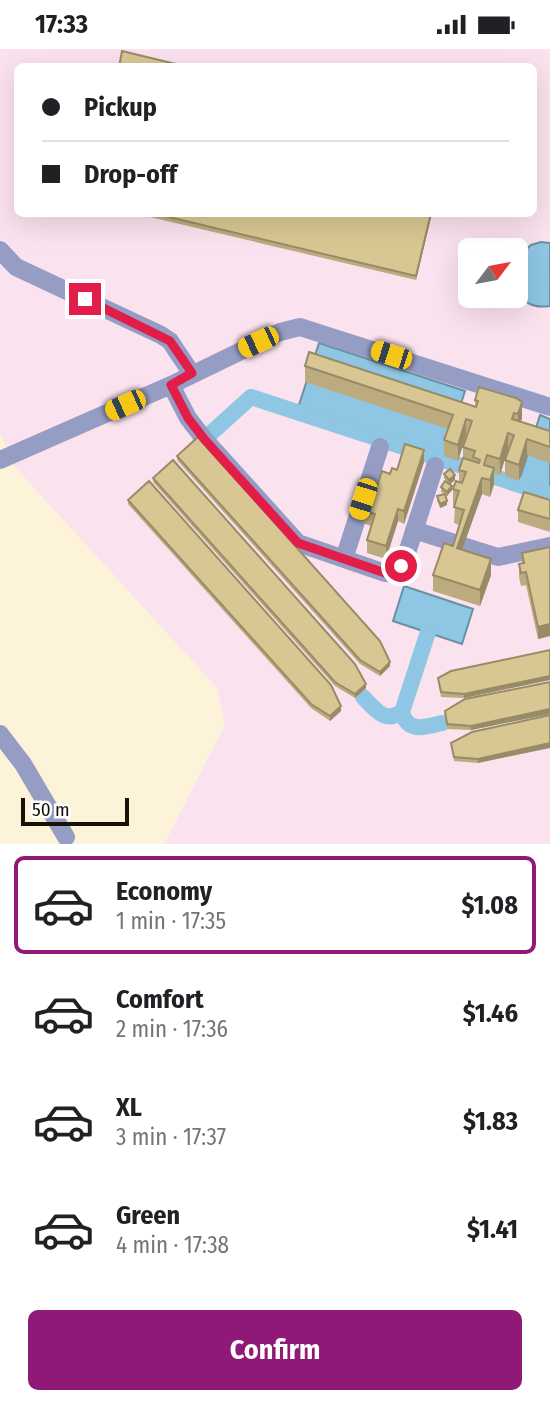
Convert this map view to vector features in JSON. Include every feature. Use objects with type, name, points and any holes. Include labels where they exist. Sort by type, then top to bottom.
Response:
[{"type":"street","points":[[0,250],[16,267],[161,335],[170,341],[192,373]]},
{"type":"street","points":[[5,457],[171,385],[280,332],[300,327],[550,407]]},
{"type":"street","points":[[171,385],[188,418],[205,440],[298,543],[385,573],[394,572],[404,562],[435,466]]},
{"type":"street","points":[[344,559],[380,447]]},
{"type":"street","points":[[414,530],[498,557],[550,546]]},
{"type":"street","points":[[0,734],[23,764],[66,837]]},
{"type":"shaded area","points":[[0,49],[550,49],[550,844],[164,844],[225,725],[217,688],[14,466],[0,433]]},
{"type":"water","points":[[550,243],[550,306],[528,303],[528,248]]},
{"type":"water","points":[[319,343],[465,391],[444,456],[298,408]]},
{"type":"water","points":[[540,415],[550,419],[550,491],[519,481]]},
{"type":"water","points":[[404,586],[473,609],[462,644],[393,621]]},
{"type":"building","points":[[122,51],[172,63],[120,63]]},
{"type":"building","points":[[169,217],[430,217],[416,276]]},
{"type":"building","points":[[309,352],[476,407],[479,387],[516,398],[522,402],[518,414],[514,413],[512,419],[550,431],[550,447],[527,439],[519,465],[505,460],[514,435],[508,433],[500,459],[487,455],[484,465],[494,468],[490,480],[482,478],[457,548],[491,559],[480,590],[433,575],[444,543],[453,546],[464,510],[454,507],[459,491],[453,489],[456,481],[462,483],[466,472],[459,470],[463,458],[479,463],[480,460],[473,457],[475,451],[463,447],[472,421],[466,419],[458,445],[444,440],[453,415],[305,366]]},
{"type":"building","points":[[198,437],[380,641],[390,662],[380,672],[360,660],[177,456]]},
{"type":"building","points":[[405,444],[424,450],[404,511],[398,509],[386,546],[367,540],[375,514],[363,510],[370,488],[376,489],[382,471],[390,474],[392,468],[397,470]]},
{"type":"building","points":[[173,460],[355,664],[366,684],[355,694],[335,682],[153,478]]},
{"type":"building","points":[[450,469],[455,475],[449,480],[444,474]]},
{"type":"building","points":[[149,481],[331,685],[341,706],[330,716],[311,704],[128,500]]},
{"type":"building","points":[[445,481],[452,486],[447,492],[441,487]]},
{"type":"building","points":[[524,492],[550,500],[550,519],[518,510]]},
{"type":"building","points":[[445,494],[447,501],[440,504],[437,496]]},
{"type":"building","points":[[550,547],[550,624],[538,627],[526,572],[521,573],[519,564],[524,563],[522,553]]},
{"type":"building","points":[[550,650],[550,676],[464,694],[441,692],[438,678],[451,671]]},
{"type":"building","points":[[550,682],[550,709],[471,726],[447,724],[445,711],[465,699]]},
{"type":"building","points":[[550,715],[550,743],[478,759],[454,757],[451,743],[472,732]]},
{"type":"waterway","points":[[209,435],[251,397],[550,495]]},
{"type":"waterway","points":[[363,697],[385,716],[402,712],[428,632]]},
{"type":"waterway","points":[[402,712],[408,724],[413,726],[442,723]]},
{"type":"route","points":[[85,299],[170,341],[192,373],[171,385],[188,418],[298,543],[385,573],[394,572],[401,566]]}]
